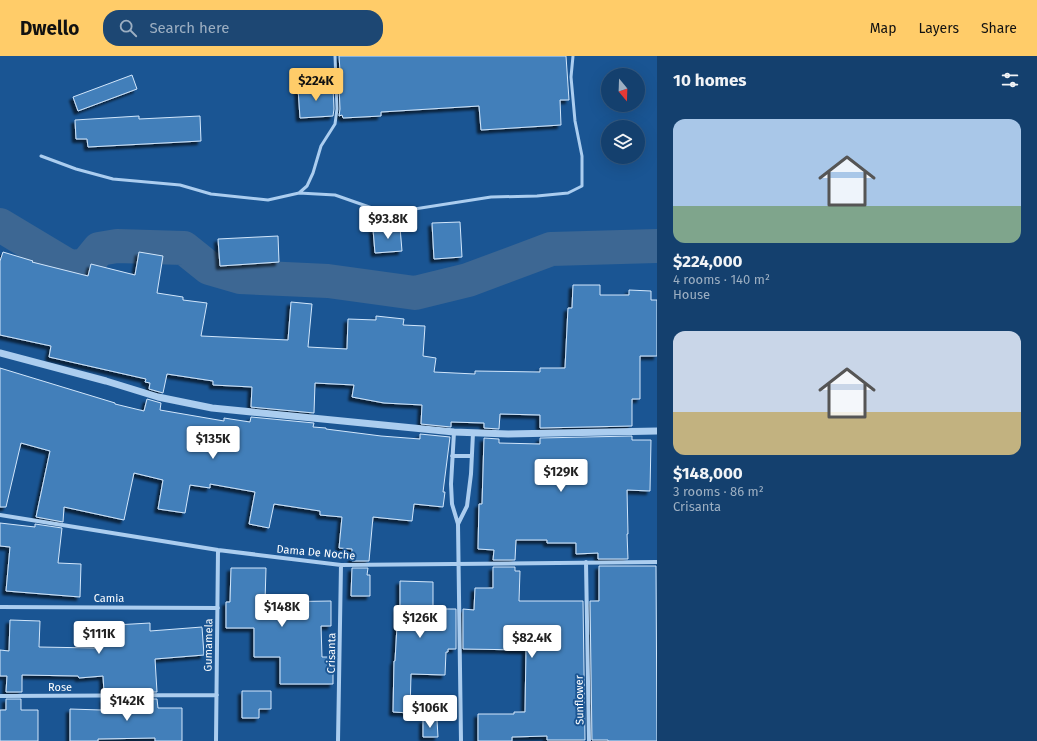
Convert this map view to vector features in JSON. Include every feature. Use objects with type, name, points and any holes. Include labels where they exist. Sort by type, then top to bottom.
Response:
[{"type":"street","points":[[0,353],[158,396],[212,408],[473,433],[508,434],[657,431]]},
{"type":"street","points":[[454,432],[451,484],[452,504],[458,524],[461,741]]},
{"type":"street","points":[[458,524],[467,506],[473,433]]},
{"type":"street","points":[[452,456],[472,456]]},
{"type":"street","name":"Dama De Noche","points":[[0,515],[218,550],[341,565],[657,562]]},
{"type":"street","name":"Gumamela","points":[[216,741],[218,550]]},
{"type":"street","name":"Sunflower","points":[[586,562],[589,741]]},
{"type":"street","name":"Crisanta","points":[[338,741],[341,565]]},
{"type":"street","name":"Camia","points":[[0,607],[218,608]]},
{"type":"street","name":"Rose","points":[[0,696],[217,696]]},
{"type":"lane","points":[[299,193],[307,186],[313,173],[321,146],[335,124],[337,109],[335,56]]},
{"type":"lane","points":[[41,156],[76,169],[113,179],[180,185],[211,194],[268,200],[299,193],[336,195],[375,209],[408,210],[491,197],[537,196],[568,193],[582,186],[582,156],[575,121],[571,77],[573,56]]},
{"type":"building","points":[[339,56],[566,56],[569,100],[560,100],[561,125],[481,130],[479,106],[381,112],[381,116],[343,118],[342,115],[339,116],[339,85],[341,85]]},
{"type":"building","points":[[132,75],[137,89],[78,111],[73,97]]},
{"type":"building","points":[[333,86],[333,116],[300,118],[298,88]]},
{"type":"building","points":[[139,116],[139,119],[200,116],[201,141],[88,147],[87,139],[76,139],[75,120]]},
{"type":"building","points":[[460,222],[462,257],[434,259],[432,223]]},
{"type":"building","points":[[400,227],[402,251],[375,253],[373,229]]},
{"type":"building","points":[[278,236],[279,262],[220,266],[218,239]]},
{"type":"building","points":[[3,252],[33,261],[32,262],[88,276],[91,264],[135,275],[139,252],[163,256],[157,293],[183,297],[183,300],[207,303],[201,336],[288,340],[291,302],[312,304],[308,347],[347,349],[348,319],[376,320],[376,316],[404,319],[403,325],[425,326],[423,356],[436,358],[434,372],[475,374],[475,371],[540,372],[540,368],[565,368],[568,308],[572,308],[573,285],[600,285],[600,295],[629,295],[629,290],[651,291],[651,300],[657,300],[657,356],[640,356],[640,399],[632,399],[632,426],[540,428],[540,415],[500,414],[499,429],[484,428],[484,423],[451,422],[451,427],[421,424],[422,405],[384,403],[352,397],[354,385],[315,383],[314,413],[251,407],[252,387],[213,385],[213,381],[167,374],[163,393],[149,389],[150,383],[145,382],[146,379],[49,357],[51,346],[0,335],[0,261]]},
{"type":"building","points":[[0,368],[115,404],[144,411],[147,399],[161,403],[160,410],[224,421],[224,418],[250,422],[251,417],[314,423],[313,427],[381,436],[420,439],[420,434],[450,437],[443,492],[445,492],[443,507],[414,504],[412,521],[373,517],[369,561],[352,561],[352,549],[339,548],[342,517],[320,515],[320,511],[274,504],[269,528],[249,524],[255,492],[210,484],[210,488],[190,485],[185,513],[158,509],[163,480],[134,473],[124,520],[64,507],[63,522],[36,517],[50,451],[21,443],[6,507],[0,507]]},
{"type":"building","points":[[632,436],[632,440],[651,440],[650,491],[627,490],[628,559],[598,559],[598,553],[576,554],[576,543],[547,543],[547,540],[516,540],[515,560],[493,560],[494,550],[478,549],[479,504],[482,504],[484,438],[499,439],[499,443],[540,444],[540,438]]},
{"type":"building","points":[[0,523],[35,527],[35,524],[62,528],[58,563],[81,564],[80,597],[6,591],[10,547],[0,546]]},
{"type":"building","points":[[599,566],[656,566],[657,741],[592,740],[590,601],[599,601]]},
{"type":"building","points":[[493,567],[515,567],[515,571],[520,571],[519,601],[583,601],[585,740],[547,740],[547,736],[512,737],[512,741],[478,741],[478,714],[514,714],[514,712],[525,712],[526,650],[463,649],[463,609],[474,610],[475,588],[493,588]]},
{"type":"building","points":[[231,568],[266,568],[265,602],[331,601],[331,626],[321,626],[322,657],[333,657],[333,684],[280,684],[280,657],[254,657],[254,628],[226,628],[226,602],[230,602]]},
{"type":"building","points":[[352,568],[368,568],[367,575],[370,575],[370,596],[351,596]]},
{"type":"building","points":[[400,581],[433,582],[433,609],[456,609],[456,649],[448,649],[448,652],[446,652],[445,675],[411,674],[410,713],[393,712],[394,661],[398,608],[400,608]]},
{"type":"building","points":[[10,620],[40,621],[39,647],[95,648],[94,624],[115,623],[115,625],[150,623],[150,631],[202,627],[204,655],[155,659],[157,692],[104,692],[103,676],[79,678],[78,676],[22,675],[22,692],[6,692],[7,676],[0,676],[0,650],[9,651]]},
{"type":"building","points":[[242,691],[271,691],[271,709],[259,709],[259,718],[242,718]]},
{"type":"building","points":[[6,699],[21,699],[21,710],[38,710],[38,741],[0,741],[0,710],[6,710]]},
{"type":"building","points":[[104,699],[157,699],[158,708],[182,708],[182,741],[155,741],[155,738],[70,741],[70,709],[105,709]]},
{"type":"building","points":[[423,720],[437,720],[438,737],[423,737]]},
{"type":"waterway","points":[[0,225],[70,267],[86,265],[99,249],[117,246],[184,248],[209,268],[240,277],[328,281],[415,293],[468,280],[551,249],[657,246]]}]
